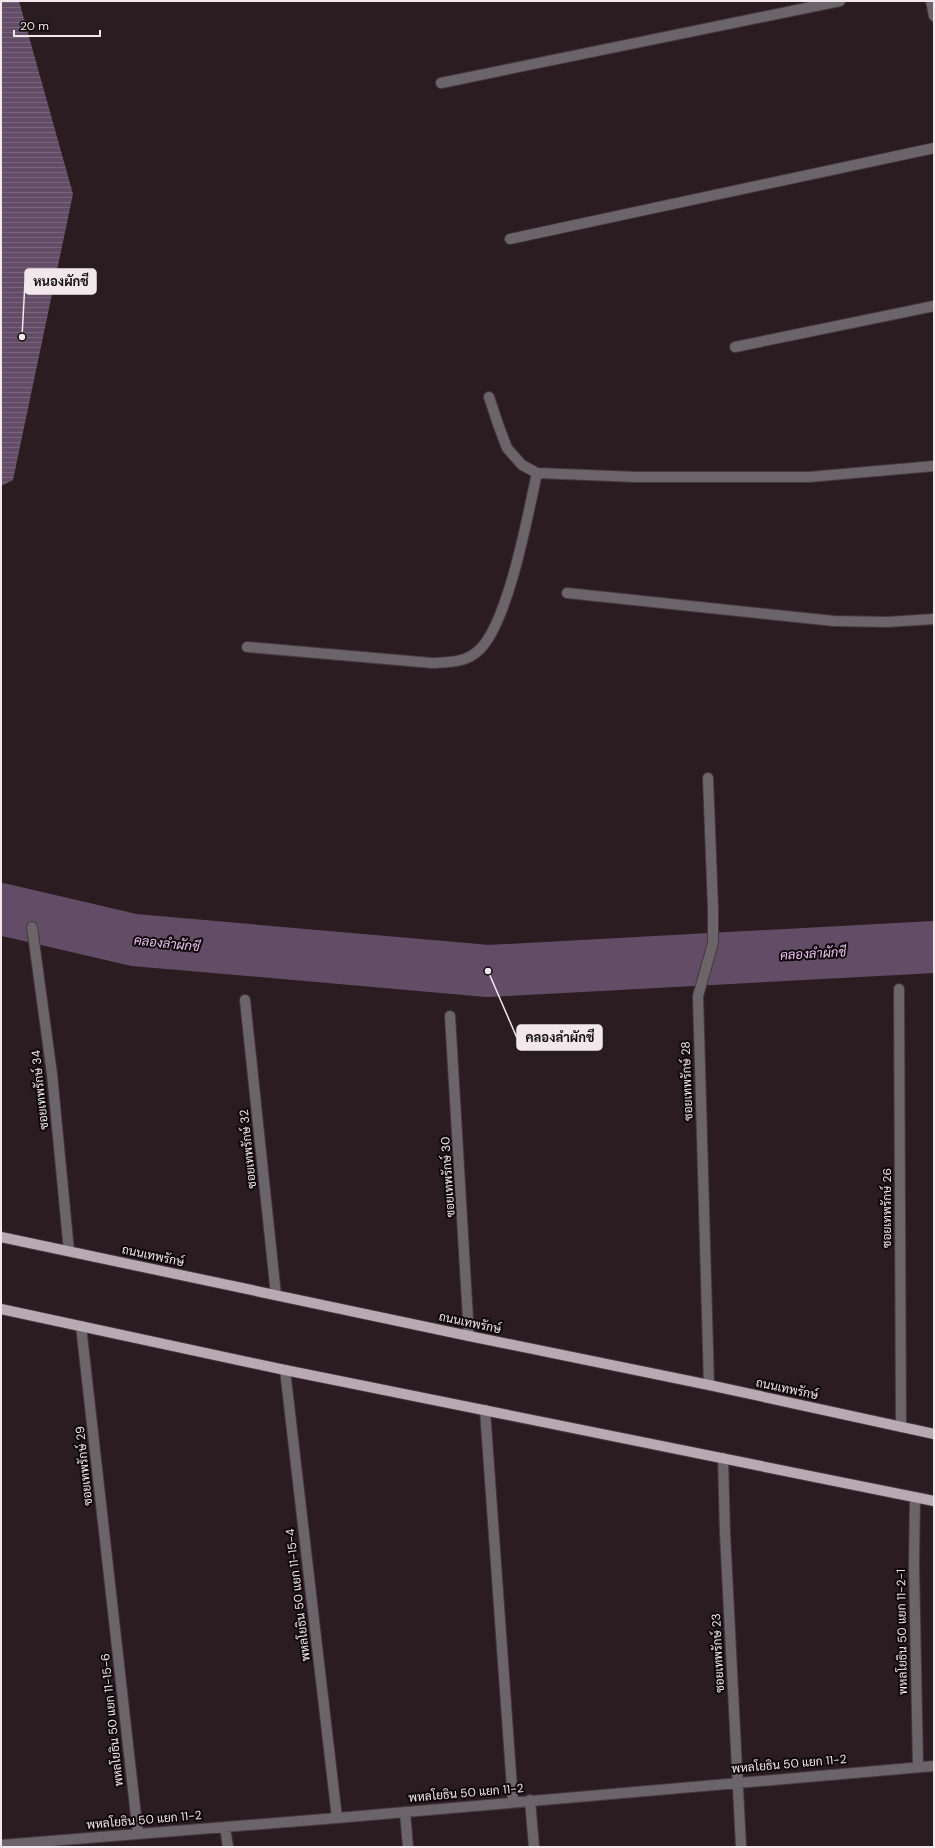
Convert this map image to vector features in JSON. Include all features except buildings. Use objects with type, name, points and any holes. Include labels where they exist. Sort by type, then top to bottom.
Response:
[{"type":"main road","name":"ถนนเทพรักษ์","points":[[1,1237],[709,1385],[934,1434]]},
{"type":"main road","points":[[1,1309],[284,1370],[934,1501]]},
{"type":"street","points":[[441,83],[840,1]]},
{"type":"street","points":[[931,1],[934,16]]},
{"type":"street","points":[[510,239],[934,148]]},
{"type":"street","points":[[735,347],[934,306]]},
{"type":"street","points":[[489,397],[498,427],[508,448],[522,464],[537,473],[636,477],[809,477],[934,466]]},
{"type":"street","points":[[247,647],[432,663],[458,662],[478,652],[493,632],[515,570],[537,473]]},
{"type":"street","points":[[567,593],[834,621],[886,622],[934,619]]},
{"type":"street","name":"ซอยเทพรักษ์ 28","points":[[708,778],[713,943],[698,996],[709,1385]]},
{"type":"street","name":"ซอยเทพรักษ์ 34","points":[[32,927],[52,1074],[69,1251]]},
{"type":"street","name":"ซอยเทพรักษ์ 26","points":[[899,989],[901,1428]]},
{"type":"street","name":"ซอยเทพรักษ์ 32","points":[[244,1000],[276,1295]]},
{"type":"street","name":"ซอยเทพรักษ์ 30","points":[[450,1016],[469,1336]]},
{"type":"street","name":"ซอยเทพรักษ์ 29","points":[[81,1326],[112,1603]]},
{"type":"street","name":"พหลโยธิน 50 แยก 11-15-4","points":[[284,1370],[337,1818]]},
{"type":"street","points":[[485,1410],[513,1802]]},
{"type":"street","name":"ซอยเทพรักษ์ 23","points":[[723,1458],[741,1847]]},
{"type":"street","name":"พหลโยธิน 50 แยก 11-2-1","points":[[915,1497],[914,1565],[918,1766]]},
{"type":"street","name":"พหลโยธิน 50 แยก 11-15-6","points":[[112,1603],[138,1834]]},
{"type":"street","name":"พหลโยธิน 50 แยก 11-2","points":[[1,1845],[337,1818],[918,1766],[934,1766]]},
{"type":"street","points":[[530,1800],[534,1847]]},
{"type":"street","points":[[405,1812],[408,1847]]},
{"type":"street","points":[[226,1827],[228,1847]]},
{"type":"shaded area","points":[[1,1],[19,1],[73,194],[13,480],[1,486]]},
{"type":"waterway","name":"คลองลำผักชี","points":[[1,909],[134,940],[488,971],[934,947]]},
{"type":"place","name":"หนองผักชี","points":[[22,337]]},
{"type":"place","name":"คลองลำผักชี","points":[[488,971]]}]
